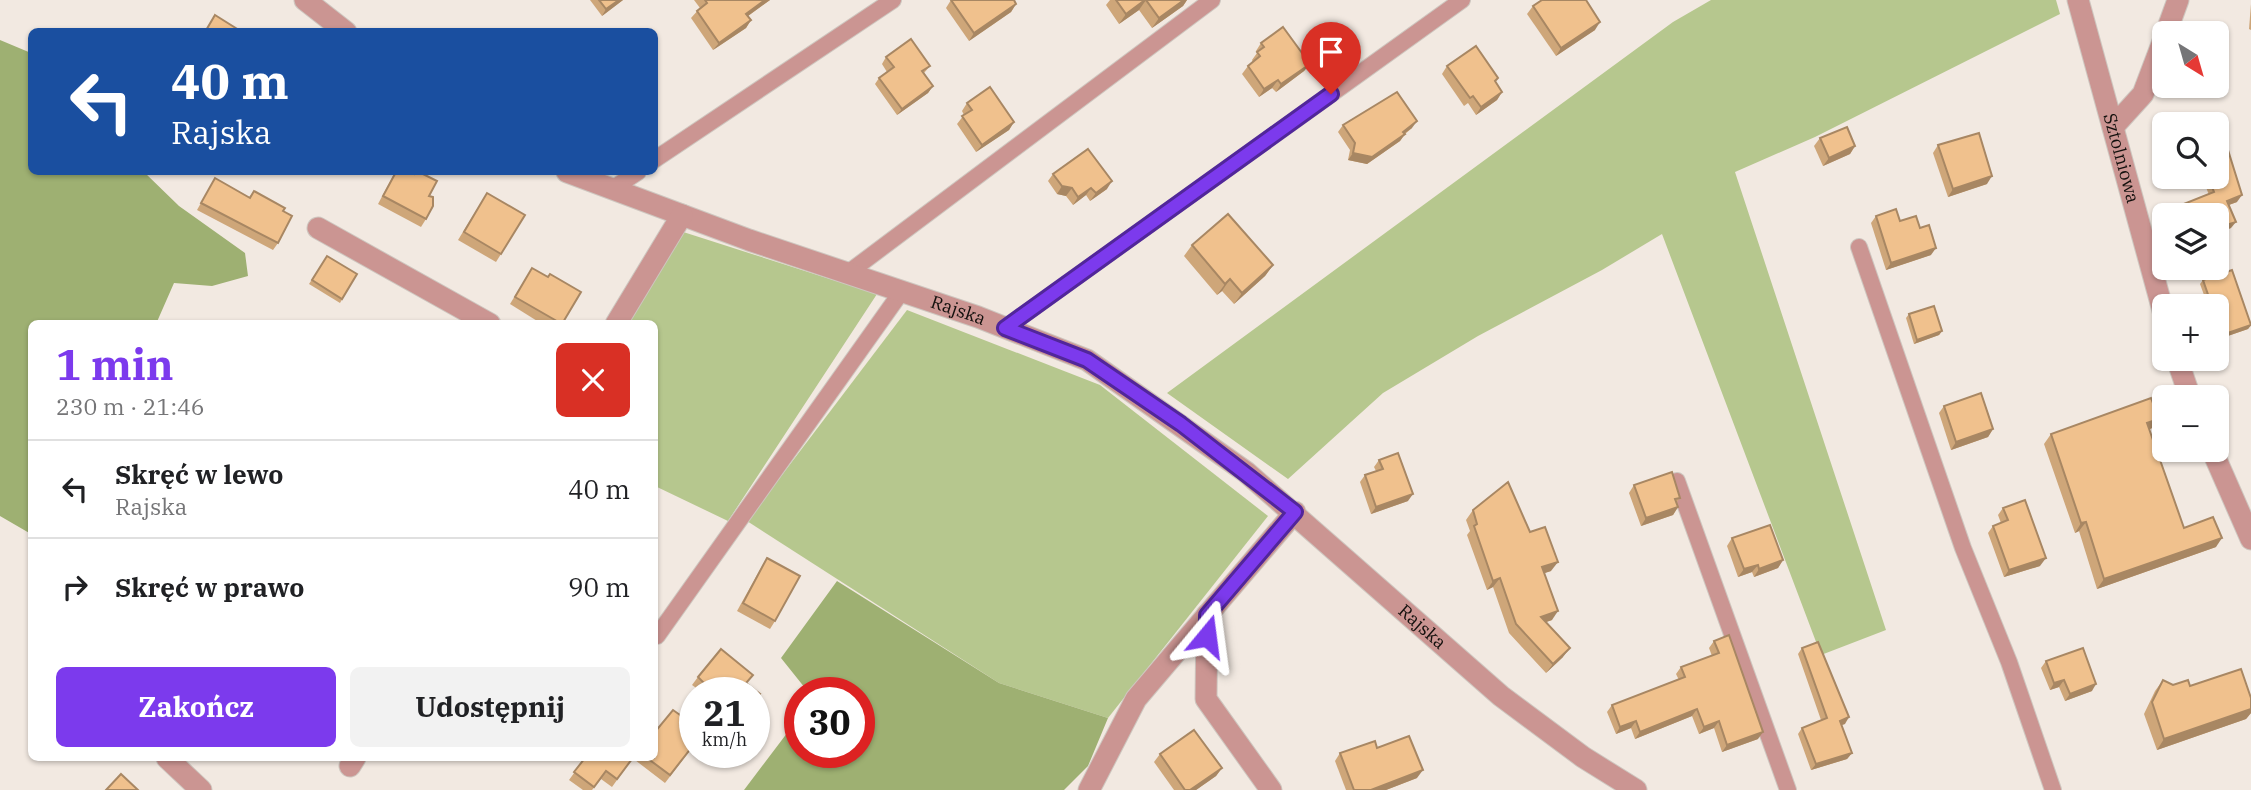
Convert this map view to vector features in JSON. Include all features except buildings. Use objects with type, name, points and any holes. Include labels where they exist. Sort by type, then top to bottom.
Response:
[{"type":"street","points":[[304,0],[341,28]]},
{"type":"street","name":"Sztolniowa","points":[[2078,0],[2158,294]]},
{"type":"street","points":[[2170,21],[2178,0]]},
{"type":"street","points":[[2113,127],[2143,94],[2152,70]]},
{"type":"street","name":"Rajska","points":[[574,175],[1005,328],[1087,360],[1181,424],[1295,512],[1405,614],[1501,696],[1583,757],[1636,790]]},
{"type":"street","points":[[618,320],[682,215]]},
{"type":"street","points":[[318,228],[483,320]]},
{"type":"street","points":[[2217,462],[2251,540]]},
{"type":"street","points":[[1089,790],[1136,699],[1295,512]]},
{"type":"street","points":[[1207,615],[1206,699],[1270,790]]},
{"type":"street","points":[[170,761],[201,790]]},
{"type":"lane","points":[[658,157],[893,0]]},
{"type":"lane","points":[[848,273],[1212,0]]},
{"type":"lane","points":[[1005,328],[1462,0]]},
{"type":"lane","points":[[612,189],[633,175]]},
{"type":"lane","points":[[1858,247],[1963,548],[2009,662],[2053,790]]},
{"type":"lane","points":[[658,635],[902,291]]},
{"type":"lane","points":[[1677,481],[1788,790]]},
{"type":"green space","points":[[1711,0],[2056,0],[2060,14],[1815,137],[1735,172],[1886,630],[1821,655],[1662,234],[1602,270],[1478,336],[1383,393],[1288,479],[1167,393],[1673,22]]},
{"type":"green space","points":[[0,40],[28,52],[28,175],[147,175],[179,206],[245,253],[248,276],[212,286],[174,283],[158,320],[28,320],[28,532],[0,516]]},
{"type":"green space","points":[[677,230],[877,294],[728,521],[658,487],[658,320],[624,320]]},
{"type":"green space","points":[[907,310],[1100,385],[1268,516],[1108,718],[999,683],[747,521]]},
{"type":"green space","points":[[837,581],[999,683],[1108,718],[1088,766],[1064,790],[744,790],[761,768],[770,768],[770,756],[784,737],[784,768],[875,768],[875,677],[796,677],[781,658]]},
{"type":"route","points":[[1207,636],[1207,615],[1295,512],[1181,424],[1087,360],[1005,328],[1331,94]]}]
